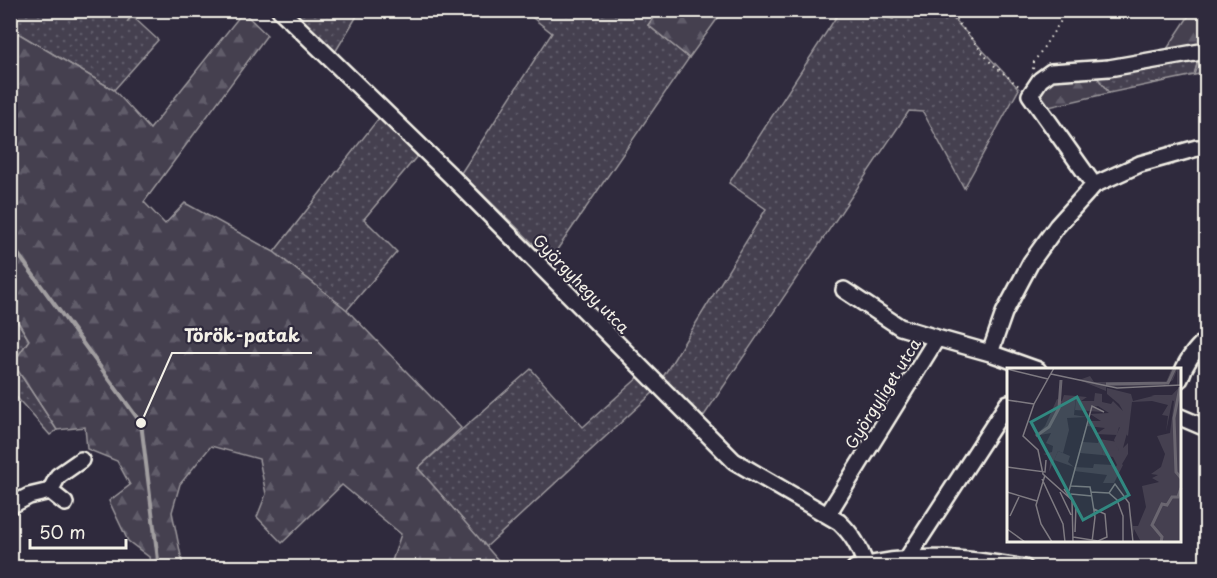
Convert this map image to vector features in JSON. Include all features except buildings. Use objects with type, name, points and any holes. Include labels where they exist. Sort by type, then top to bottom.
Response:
[{"type":"street","name":"Györgyhegy utca","points":[[280,10],[451,176],[734,461],[828,514],[851,533],[858,543],[861,566]]},
{"type":"street","points":[[1094,185],[1030,95],[1040,80],[1052,72],[1109,68],[1206,51]]},
{"type":"street","points":[[990,353],[1004,313],[1031,262],[1057,226],[1094,185],[1140,164],[1197,148],[1206,148]]},
{"type":"street","points":[[844,290],[900,327],[937,338]]},
{"type":"street","name":"Györgyliget utca","points":[[828,514],[937,338],[990,353],[1029,368]]},
{"type":"street","points":[[1181,374],[1195,349],[1206,340]]},
{"type":"street","points":[[908,557],[1007,405]]},
{"type":"street","points":[[1181,418],[1206,428]]},
{"type":"street","points":[[10,506],[29,496],[50,491],[58,476],[81,460]]},
{"type":"street","points":[[50,491],[65,503]]},
{"type":"street","points":[[861,566],[908,557],[980,560],[1025,567]]},
{"type":"path","points":[[948,10],[991,63],[1030,95]]},
{"type":"path","points":[[1033,73],[1034,62],[1068,10]]},
{"type":"green space","points":[[291,10],[360,11],[334,54],[290,13]]},
{"type":"green space","points":[[900,10],[893,19],[864,11]]},
{"type":"green space","points":[[11,11],[135,11],[127,22],[132,16],[158,40],[114,90],[11,29]]},
{"type":"green space","points":[[524,11],[658,11],[648,25],[689,58],[550,260],[461,173],[552,33]]},
{"type":"green space","points":[[658,11],[723,11],[689,58],[648,25]]},
{"type":"green space","points":[[840,11],[864,11],[893,19],[900,11],[946,11],[1019,89],[964,188],[923,112],[909,111],[701,420],[655,391],[486,547],[418,468],[531,369],[583,427],[640,376],[655,390],[766,209],[729,183]]},
{"type":"green space","points":[[1192,11],[1206,11],[1206,73],[1194,75],[1199,58],[1163,55]]},
{"type":"green space","points":[[243,12],[267,35],[144,202],[165,224],[185,203],[274,252],[347,310],[461,428],[418,468],[504,567],[446,567],[435,563],[430,567],[390,567],[401,534],[342,485],[282,543],[257,517],[266,494],[259,459],[211,446],[180,484],[172,512],[182,561],[181,567],[151,567],[149,557],[128,541],[109,501],[130,485],[117,461],[87,449],[85,427],[57,430],[13,363],[29,340],[11,310],[11,29],[114,90],[150,129]]},
{"type":"green space","points":[[1199,57],[1194,75],[1109,93],[1096,76]]},
{"type":"green space","points":[[1065,75],[1096,76],[1109,93],[1049,107],[1036,89]]},
{"type":"green space","points":[[389,105],[429,142],[364,219],[397,252],[347,310],[274,252]]},
{"type":"green space","points":[[10,310],[29,340],[13,363],[57,430],[50,435],[11,391]]},
{"type":"waterway","points":[[10,243],[141,423],[159,568]]},
{"type":"place","name":"Török-patak","points":[[141,423]]}]
